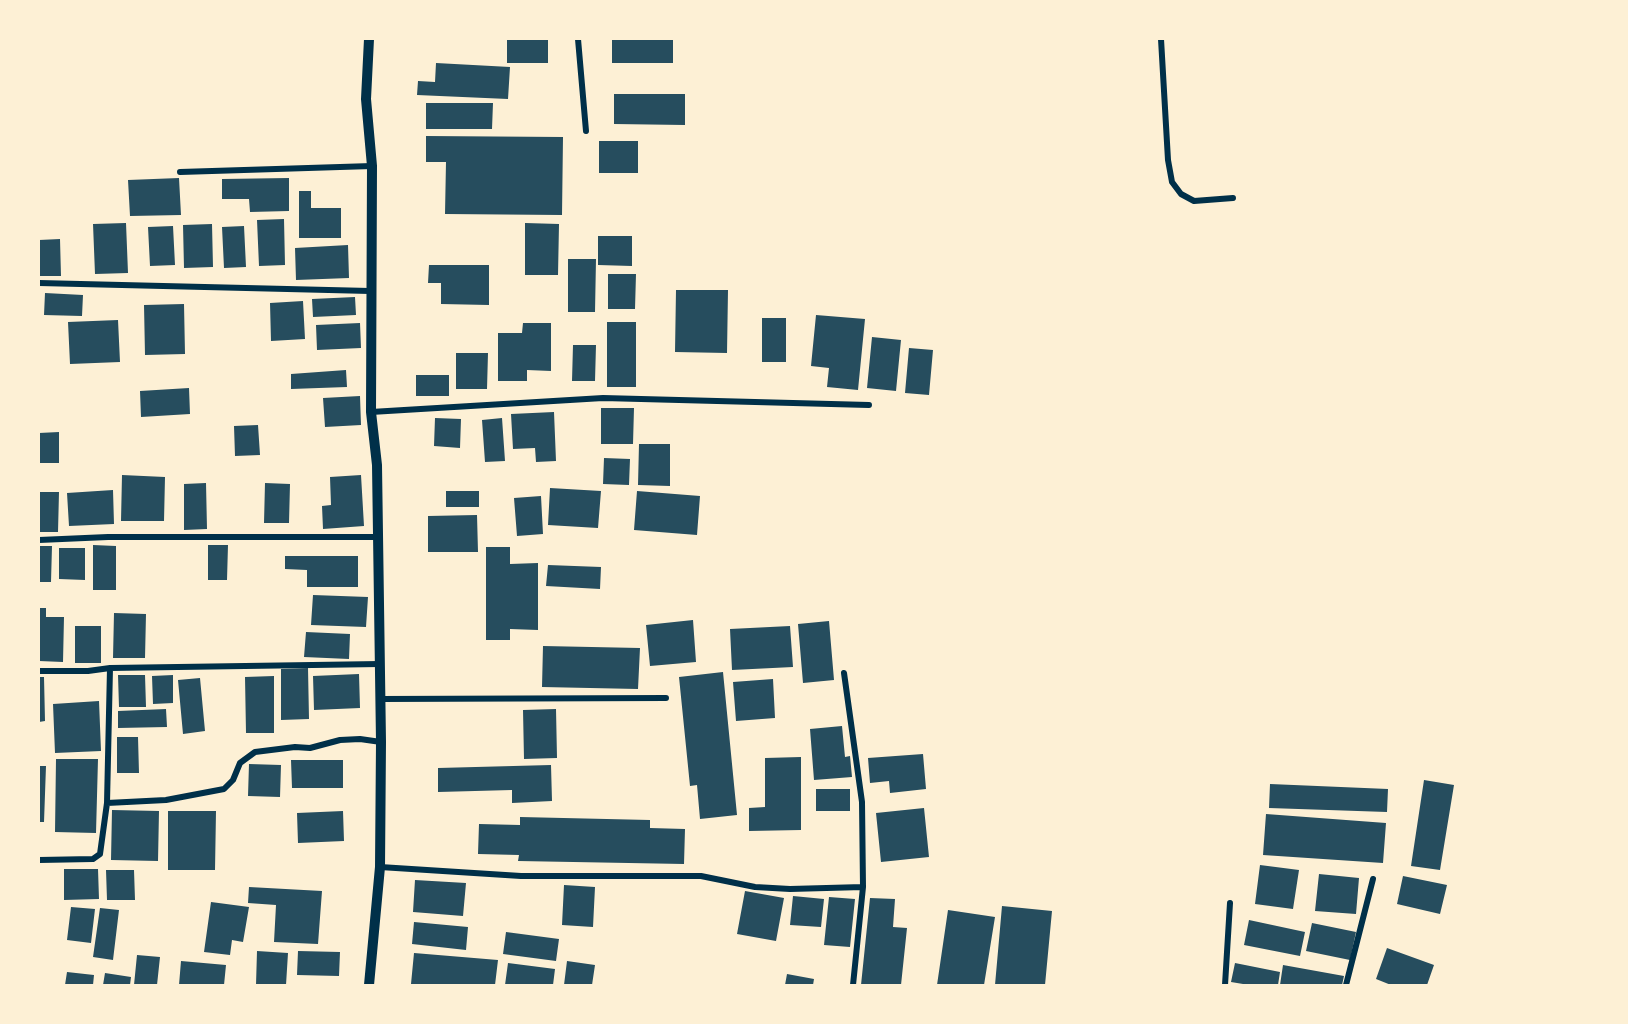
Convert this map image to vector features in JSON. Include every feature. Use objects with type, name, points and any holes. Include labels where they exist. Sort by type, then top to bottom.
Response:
[{"type":"street","points":[[369,39],[366,99],[372,166],[371,412],[377,465],[381,742],[380,867],[369,985]]},
{"type":"street","points":[[578,39],[586,131]]},
{"type":"street","points":[[1161,39],[1168,160],[1172,182],[1181,194],[1194,201],[1233,198]]},
{"type":"street","points":[[180,172],[372,166]]},
{"type":"street","points":[[39,283],[370,291]]},
{"type":"street","points":[[371,412],[603,398],[869,405]]},
{"type":"street","points":[[39,540],[108,537],[378,537]]},
{"type":"street","points":[[39,671],[380,664]]},
{"type":"street","points":[[39,860],[93,859],[101,852],[107,803],[110,668]]},
{"type":"street","points":[[843,673],[862,802],[863,887],[853,985]]},
{"type":"street","points":[[380,699],[666,698]]},
{"type":"street","points":[[107,803],[166,800],[224,789],[233,780],[240,763],[255,752],[295,747],[310,748],[340,740],[360,739],[381,742]]},
{"type":"street","points":[[380,867],[521,876],[700,876],[755,886],[790,889],[863,887]]},
{"type":"street","points":[[1346,985],[1373,879]]},
{"type":"street","points":[[1225,985],[1230,903]]},
{"type":"building","points":[[507,39],[548,39],[548,63],[507,63]]},
{"type":"building","points":[[612,39],[673,39],[673,63],[612,63]]},
{"type":"building","points":[[436,63],[510,67],[508,99],[417,95],[418,81],[435,82]]},
{"type":"building","points":[[614,94],[685,94],[685,125],[614,124]]},
{"type":"building","points":[[426,103],[493,103],[492,129],[426,129]]},
{"type":"building","points":[[426,136],[563,137],[562,215],[445,214],[446,162],[426,162]]},
{"type":"building","points":[[599,141],[638,141],[638,173],[599,173]]},
{"type":"building","points":[[179,178],[181,215],[130,216],[128,180]]},
{"type":"building","points":[[289,178],[289,211],[250,212],[249,199],[222,199],[222,179]]},
{"type":"building","points":[[299,191],[311,191],[311,208],[341,208],[341,238],[299,238]]},
{"type":"building","points":[[284,219],[285,265],[259,266],[257,220]]},
{"type":"building","points":[[126,223],[128,273],[95,274],[93,224]]},
{"type":"building","points":[[525,223],[559,224],[558,275],[525,275]]},
{"type":"building","points":[[212,224],[213,267],[184,268],[183,225]]},
{"type":"building","points":[[173,226],[175,265],[150,266],[148,227]]},
{"type":"building","points":[[244,226],[246,267],[224,268],[222,227]]},
{"type":"building","points":[[598,236],[632,236],[632,266],[598,265]]},
{"type":"building","points":[[60,239],[61,276],[39,276],[39,240]]},
{"type":"building","points":[[348,245],[349,278],[296,280],[295,248]]},
{"type":"building","points":[[568,259],[596,259],[595,312],[568,312]]},
{"type":"building","points":[[429,265],[489,265],[489,305],[441,304],[441,283],[428,283]]},
{"type":"building","points":[[608,274],[636,274],[635,309],[608,309]]},
{"type":"building","points":[[676,290],[728,290],[727,353],[675,352]]},
{"type":"building","points":[[45,293],[83,295],[82,316],[44,315]]},
{"type":"building","points":[[355,297],[356,315],[313,317],[312,299]]},
{"type":"building","points":[[303,301],[305,339],[271,341],[270,303]]},
{"type":"building","points":[[184,304],[185,354],[145,355],[144,305]]},
{"type":"building","points":[[816,315],[865,319],[858,390],[827,387],[829,368],[811,366]]},
{"type":"building","points":[[762,318],[786,318],[786,362],[762,362]]},
{"type":"building","points":[[118,320],[120,362],[70,364],[68,322]]},
{"type":"building","points":[[607,322],[636,322],[636,387],[607,387]]},
{"type":"building","points":[[360,323],[361,348],[317,350],[316,325]]},
{"type":"building","points":[[523,323],[551,323],[551,371],[527,370],[527,381],[498,381],[498,333],[522,333]]},
{"type":"building","points":[[872,337],[901,340],[896,391],[867,388]]},
{"type":"building","points":[[573,345],[596,345],[595,381],[572,381]]},
{"type":"building","points":[[909,348],[933,350],[929,395],[905,393]]},
{"type":"building","points":[[456,353],[488,353],[487,389],[456,389]]},
{"type":"building","points":[[346,370],[347,387],[291,389],[291,374]]},
{"type":"building","points":[[416,375],[449,375],[449,396],[416,396]]},
{"type":"building","points":[[189,388],[190,414],[141,417],[140,391]]},
{"type":"building","points":[[360,396],[361,425],[325,427],[323,398]]},
{"type":"building","points":[[601,408],[634,408],[633,444],[601,444]]},
{"type":"building","points":[[554,412],[556,461],[536,462],[535,448],[513,449],[511,414]]},
{"type":"building","points":[[435,418],[461,419],[460,448],[434,446]]},
{"type":"building","points":[[502,418],[505,461],[485,462],[482,420]]},
{"type":"building","points":[[258,425],[260,455],[235,456],[234,426]]},
{"type":"building","points":[[59,432],[59,463],[39,463],[39,433]]},
{"type":"building","points":[[639,444],[670,444],[670,486],[638,485]]},
{"type":"building","points":[[604,458],[630,459],[629,485],[603,484]]},
{"type":"building","points":[[122,475],[165,477],[164,521],[121,521]]},
{"type":"building","points":[[361,475],[364,526],[323,529],[322,506],[331,505],[330,477]]},
{"type":"building","points":[[206,483],[207,529],[184,530],[184,484]]},
{"type":"building","points":[[265,483],[290,484],[289,523],[264,523]]},
{"type":"building","points":[[550,488],[601,491],[598,528],[548,525]]},
{"type":"building","points":[[113,490],[114,524],[69,526],[67,493]]},
{"type":"building","points":[[446,491],[479,491],[479,507],[446,507]]},
{"type":"building","points":[[637,491],[700,496],[697,535],[634,530]]},
{"type":"building","points":[[39,492],[59,492],[58,532],[39,532]]},
{"type":"building","points":[[541,496],[543,534],[517,536],[514,498]]},
{"type":"building","points":[[477,515],[478,552],[428,552],[428,516]]},
{"type":"building","points":[[93,545],[116,546],[116,590],[93,590]]},
{"type":"building","points":[[208,545],[228,545],[227,580],[208,580]]},
{"type":"building","points":[[39,546],[52,546],[51,582],[39,582]]},
{"type":"building","points":[[486,547],[510,547],[510,564],[538,563],[538,630],[510,629],[510,640],[486,640]]},
{"type":"building","points":[[59,548],[85,548],[85,580],[59,579]]},
{"type":"building","points":[[285,556],[358,556],[358,587],[307,587],[307,570],[285,569]]},
{"type":"building","points":[[548,565],[601,567],[600,589],[546,586]]},
{"type":"building","points":[[313,595],[368,597],[366,627],[311,625]]},
{"type":"building","points":[[39,608],[46,608],[46,617],[64,617],[63,662],[39,661]]},
{"type":"building","points":[[114,613],[146,614],[145,658],[113,658]]},
{"type":"building","points":[[693,620],[696,662],[650,666],[646,625]]},
{"type":"building","points":[[829,621],[834,680],[803,683],[798,624]]},
{"type":"building","points":[[75,626],[101,626],[101,663],[75,663]]},
{"type":"building","points":[[790,626],[793,667],[732,670],[730,629]]},
{"type":"building","points":[[306,632],[350,634],[349,659],[304,657]]},
{"type":"building","points":[[543,646],[640,648],[638,689],[542,687]]},
{"type":"building","points":[[308,668],[309,719],[281,720],[281,669]]},
{"type":"building","points":[[723,672],[737,815],[700,819],[697,785],[690,786],[679,677]]},
{"type":"building","points":[[359,674],[360,708],[314,710],[313,676]]},
{"type":"building","points":[[118,675],[145,675],[146,707],[119,707]]},
{"type":"building","points":[[173,675],[173,703],[153,704],[152,676]]},
{"type":"building","points":[[274,676],[274,733],[246,733],[245,677]]},
{"type":"building","points":[[39,677],[44,677],[45,721],[39,722]]},
{"type":"building","points":[[200,678],[205,731],[183,734],[178,680]]},
{"type":"building","points":[[773,679],[775,718],[736,721],[733,682]]},
{"type":"building","points":[[99,701],[101,751],[55,753],[53,704]]},
{"type":"building","points":[[166,709],[167,727],[118,728],[118,711]]},
{"type":"building","points":[[556,709],[557,758],[524,759],[523,710]]},
{"type":"building","points":[[842,726],[845,757],[850,756],[852,777],[814,780],[810,729]]},
{"type":"building","points":[[117,737],[138,737],[139,773],[117,773]]},
{"type":"building","points":[[923,754],[926,789],[890,793],[889,781],[870,783],[868,758]]},
{"type":"building","points":[[801,757],[801,830],[749,831],[749,808],[765,807],[765,758]]},
{"type":"building","points":[[56,759],[98,759],[96,833],[55,832]]},
{"type":"building","points":[[291,760],[343,760],[343,788],[292,788]]},
{"type":"building","points":[[249,764],[281,765],[280,797],[248,796]]},
{"type":"building","points":[[551,765],[552,801],[512,803],[512,790],[438,792],[438,768]]},
{"type":"building","points":[[39,766],[46,766],[44,822],[39,822]]},
{"type":"building","points":[[1424,780],[1454,785],[1440,870],[1411,866]]},
{"type":"building","points":[[1270,784],[1388,789],[1387,812],[1269,808]]},
{"type":"building","points":[[816,789],[850,789],[850,811],[816,811]]},
{"type":"building","points":[[924,808],[929,857],[881,862],[876,813]]},
{"type":"building","points":[[112,810],[159,811],[158,861],[111,860]]},
{"type":"building","points":[[168,811],[216,811],[215,870],[168,870]]},
{"type":"building","points":[[343,811],[344,841],[298,843],[297,813]]},
{"type":"building","points":[[1266,814],[1386,823],[1383,863],[1263,855]]},
{"type":"building","points":[[520,817],[650,820],[650,828],[685,829],[684,864],[518,861],[519,855],[478,854],[479,824],[520,825]]},
{"type":"building","points":[[1260,865],[1299,870],[1293,909],[1255,904]]},
{"type":"building","points":[[64,869],[98,869],[99,899],[64,900]]},
{"type":"building","points":[[106,870],[134,870],[135,900],[107,900]]},
{"type":"building","points":[[1319,874],[1359,878],[1356,914],[1315,911]]},
{"type":"building","points":[[1403,876],[1447,885],[1440,914],[1397,904]]},
{"type":"building","points":[[415,880],[466,883],[463,916],[413,912]]},
{"type":"building","points":[[564,885],[595,887],[593,927],[562,925]]},
{"type":"building","points":[[249,887],[322,891],[318,944],[274,942],[276,905],[248,903]]},
{"type":"building","points":[[745,891],[784,898],[776,941],[737,934]]},
{"type":"building","points":[[793,896],[824,899],[821,927],[790,925]]},
{"type":"building","points":[[829,897],[855,899],[850,947],[824,945]]},
{"type":"building","points":[[870,898],[895,899],[893,927],[907,928],[901,985],[861,985]]},
{"type":"building","points":[[211,902],[249,907],[243,942],[232,940],[230,955],[204,952]]},
{"type":"building","points":[[1002,906],[1052,911],[1045,985],[995,985]]},
{"type":"building","points":[[71,907],[95,909],[91,943],[67,940]]},
{"type":"building","points":[[100,908],[119,910],[113,960],[93,957]]},
{"type":"building","points":[[948,910],[995,917],[984,985],[937,985]]},
{"type":"building","points":[[1249,920],[1305,932],[1300,956],[1244,945]]},
{"type":"building","points":[[414,922],[468,927],[466,950],[412,944]]},
{"type":"building","points":[[1312,923],[1356,932],[1350,960],[1306,951]]},
{"type":"building","points":[[506,932],[559,939],[556,961],[503,954]]},
{"type":"building","points":[[1387,948],[1434,965],[1427,985],[1391,985],[1376,979]]},
{"type":"building","points":[[257,951],[288,953],[286,985],[256,985]]},
{"type":"building","points":[[298,951],[340,952],[339,976],[297,975]]},
{"type":"building","points":[[414,953],[498,960],[495,985],[411,984]]},
{"type":"building","points":[[137,955],[160,957],[157,985],[134,985]]},
{"type":"building","points":[[181,961],[226,965],[224,985],[179,985]]},
{"type":"building","points":[[567,961],[595,965],[592,985],[564,985]]},
{"type":"building","points":[[508,963],[555,969],[553,985],[505,985]]},
{"type":"building","points":[[1235,963],[1280,972],[1278,985],[1249,985],[1231,982]]},
{"type":"building","points":[[1283,965],[1344,976],[1342,985],[1280,985]]},
{"type":"building","points":[[67,972],[94,975],[93,985],[65,985]]},
{"type":"building","points":[[105,973],[131,977],[130,985],[103,985]]},
{"type":"building","points":[[787,974],[814,979],[813,985],[785,985]]}]
